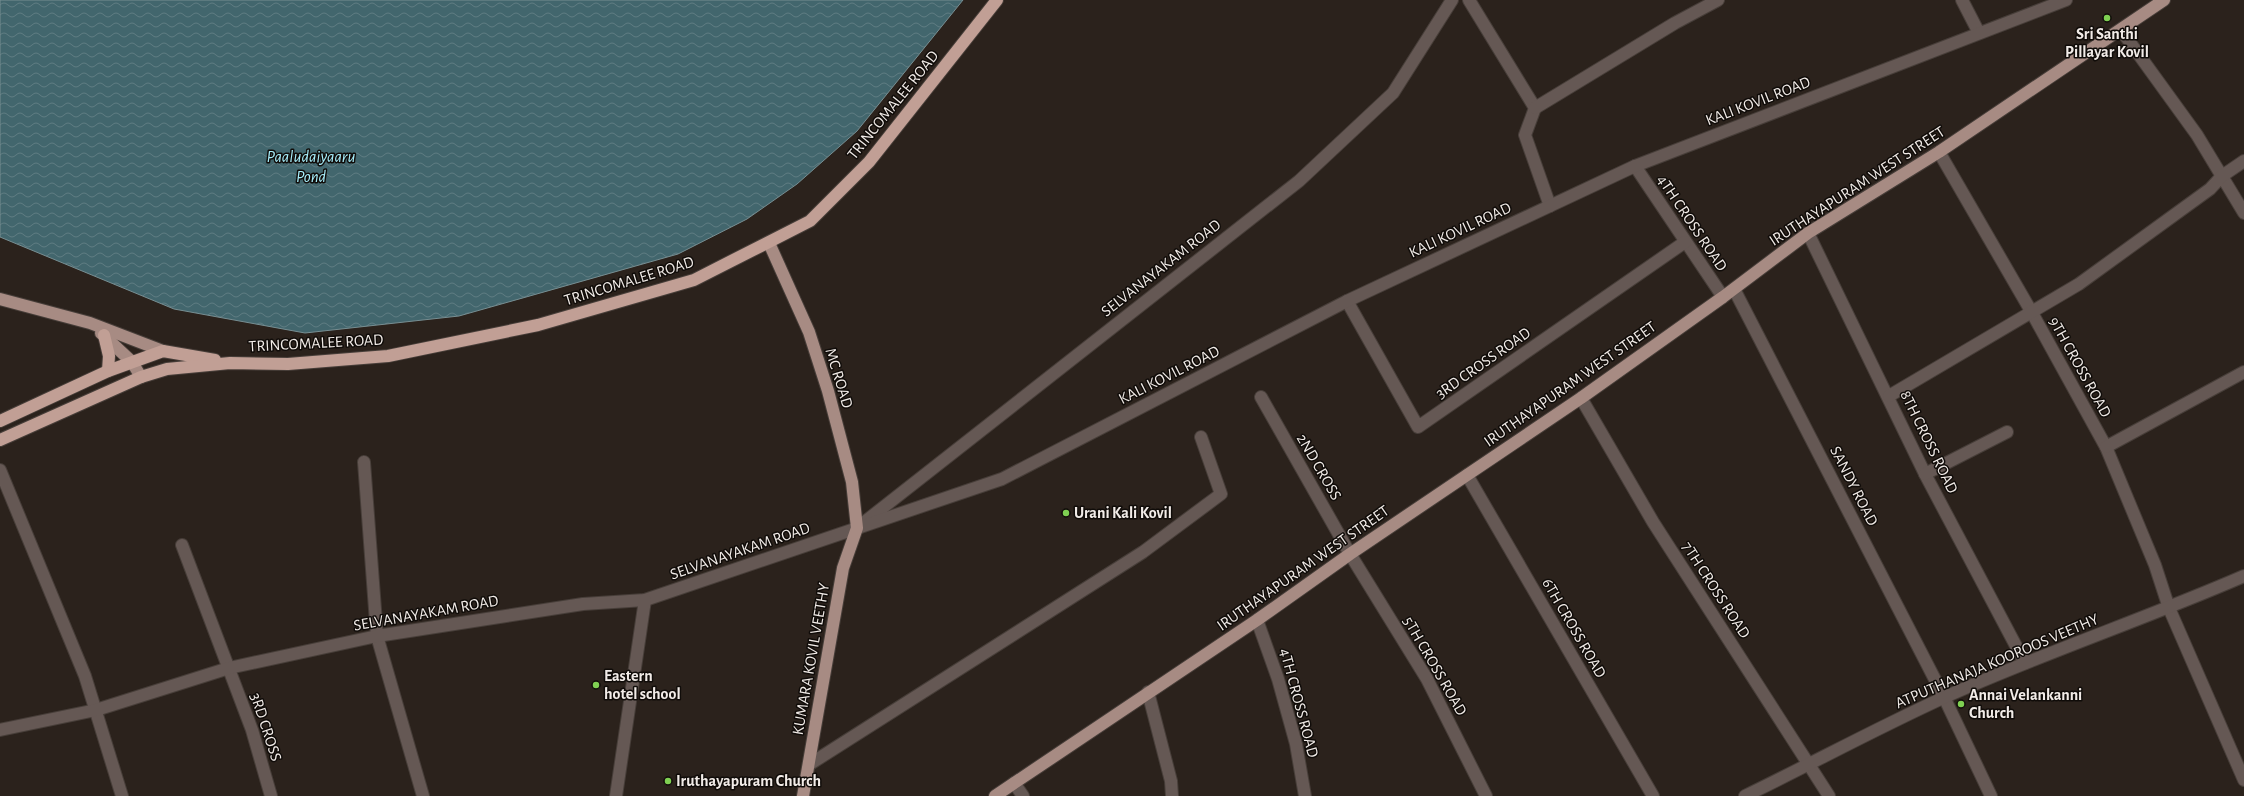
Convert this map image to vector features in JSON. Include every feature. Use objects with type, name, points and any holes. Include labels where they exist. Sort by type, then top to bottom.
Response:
[{"type":"highway","name":"TRINCOMALEE ROAD","points":[[0,440],[141,376],[167,369],[230,363],[288,364],[388,356],[538,325],[694,280],[769,243],[810,220],[869,162],[997,0]]},
{"type":"highway","points":[[104,336],[109,356],[108,371]]},
{"type":"highway","name":"TRINCOMALEE ROAD","points":[[0,421],[108,371],[163,351],[230,363]]},
{"type":"main road","name":"IRUTHAYAPURAM WEST STREET","points":[[995,796],[1257,620],[1350,554],[1581,398],[1723,298],[1808,234],[1939,152],[2164,0]]},
{"type":"main road","name":"MC ROAD","points":[[769,243],[809,332],[828,391],[852,482],[857,528]]},
{"type":"main road","points":[[0,299],[90,323],[163,351]]},
{"type":"main road","points":[[90,323],[132,362],[141,376]]},
{"type":"main road","name":"KUMARA KOVIL VEETHY","points":[[803,796],[810,764],[842,568],[857,528]]},
{"type":"street","name":"SELVANAYAKAM ROAD","points":[[857,528],[1299,181],[1393,93],[1452,0]]},
{"type":"street","points":[[1469,0],[1535,108]]},
{"type":"street","points":[[1550,206],[1525,135],[1535,108],[1675,23],[1718,0]]},
{"type":"street","points":[[1962,0],[1979,33]]},
{"type":"street","name":"KALI KOVIL ROAD","points":[[882,521],[1002,479],[1347,301],[1635,166],[2066,0]]},
{"type":"street","points":[[2121,30],[2197,135],[2244,213]]},
{"type":"street","name":"9TH CROSS ROAD","points":[[1939,152],[2031,311],[2106,447],[2155,565],[2169,608],[2244,780]]},
{"type":"street","points":[[1889,396],[2079,284],[2210,189],[2222,176],[2244,161]]},
{"type":"street","name":"4TH CROSS ROAD","points":[[1635,166],[1723,298]]},
{"type":"street","name":"8TH CROSS ROAD","points":[[1808,234],[1889,396],[1925,474],[2025,663]]},
{"type":"street","name":"3RD CROSS ROAD","points":[[1347,301],[1418,427],[1685,242]]},
{"type":"street","name":"SANDY ROAD","points":[[1734,289],[1944,697],[1991,796]]},
{"type":"street","points":[[2106,447],[2244,372]]},
{"type":"street","name":"2ND CROSS","points":[[1261,397],[1350,554]]},
{"type":"street","name":"7TH CROSS ROAD","points":[[1581,398],[1653,522],[1810,764],[1829,796]]},
{"type":"street","points":[[1925,474],[2007,432]]},
{"type":"street","points":[[810,764],[1143,552],[1221,494],[1201,437]]},
{"type":"street","points":[[364,462],[377,636],[423,796]]},
{"type":"street","points":[[0,470],[85,676],[122,796]]},
{"type":"street","name":"6TH CROSS ROAD","points":[[1466,475],[1653,796]]},
{"type":"street","name":"SELVANAYAKAM ROAD","points":[[0,730],[96,710],[229,668],[377,636],[583,604],[645,600],[857,528],[882,521]]},
{"type":"street","name":"3RD CROSS","points":[[182,545],[252,730],[271,796]]},
{"type":"street","name":"5TH CROSS ROAD","points":[[1350,554],[1427,679],[1486,796]]},
{"type":"street","name":"ATPUTHANAJA KOOROOS VEETHY","points":[[1745,796],[1944,697],[2025,663],[2169,608],[2244,576]]},
{"type":"street","points":[[616,796],[645,600]]},
{"type":"street","name":"4TH CROSS ROAD","points":[[1257,620],[1278,679],[1296,744],[1305,796]]},
{"type":"street","points":[[1148,692],[1170,781],[1172,796]]},
{"type":"street","points":[[1014,783],[1023,796]]},
{"type":"water","name":"Paaludaiyaaru Pond","points":[[0,0],[963,0],[857,131],[797,184],[747,219],[678,254],[459,316],[305,333],[174,309],[0,237]]},
{"type":"place","name":"Sri Santhi Pillayar Kovil","points":[[2107,18]]},
{"type":"place","name":"Urani Kali Kovil","points":[[1066,513]]},
{"type":"place","name":"Eastern hotel school","points":[[596,685]]},
{"type":"place","name":"Annai Velankanni Church","points":[[1961,704]]},
{"type":"place","name":"Iruthayapuram Church","points":[[668,781]]}]
